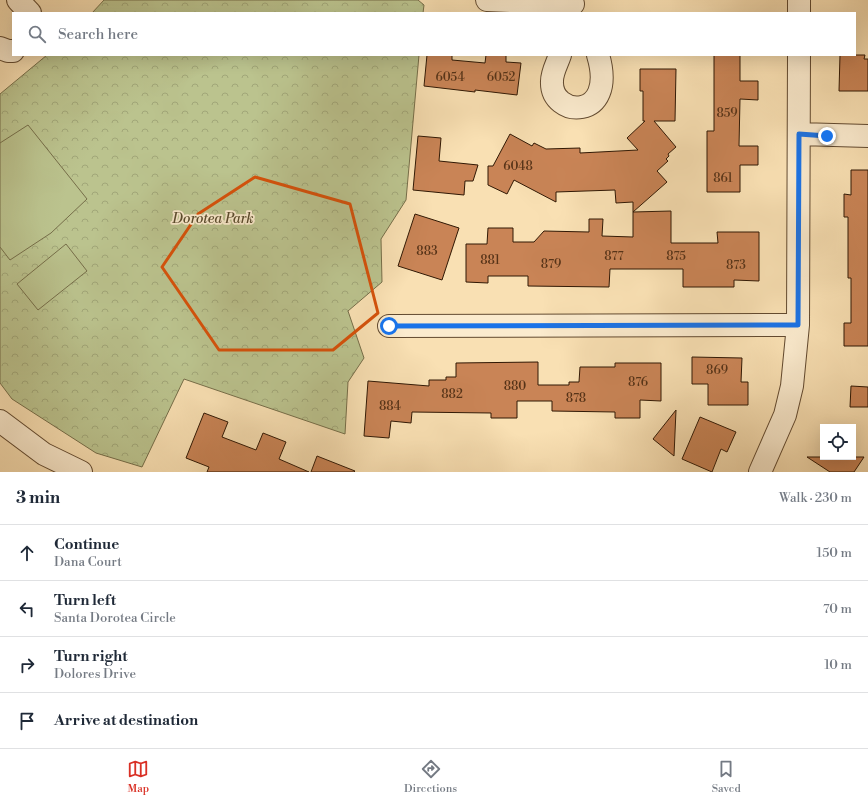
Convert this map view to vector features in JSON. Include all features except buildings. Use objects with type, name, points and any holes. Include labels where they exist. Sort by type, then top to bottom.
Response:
[{"type":"street","points":[[18,0],[29,12]]},
{"type":"street","points":[[487,0],[574,6]]},
{"type":"street","points":[[798,0],[798,12]]},
{"type":"street","points":[[0,48],[8,52],[12,51]]},
{"type":"street","points":[[560,56],[554,71],[552,83],[557,98],[567,106],[579,108],[590,105],[599,95],[603,71],[598,56]]},
{"type":"street","points":[[760,472],[785,415],[792,386],[798,325],[799,56]]},
{"type":"street","points":[[799,134],[868,136]]},
{"type":"street","points":[[389,326],[798,325]]},
{"type":"street","points":[[0,421],[44,454],[81,472]]},
{"type":"highlighted area","points":[[255,177],[350,204],[378,313],[333,350],[219,350],[162,267],[198,214]]},
{"type":"green space","points":[[104,0],[418,0],[424,5],[423,12],[93,12]]},
{"type":"green space","name":"Dorotea Park","points":[[46,56],[419,56],[406,200],[381,239],[382,282],[348,311],[364,358],[348,382],[345,434],[184,379],[142,467],[96,453],[12,399],[0,383],[0,94]]},
{"type":"green space","points":[[28,125],[87,199],[51,233],[10,260],[0,247],[0,143]]},
{"type":"green space","points":[[66,244],[87,271],[38,310],[17,284]]},
{"type":"route","points":[[389,326],[798,325],[799,134],[827,136]]}]
